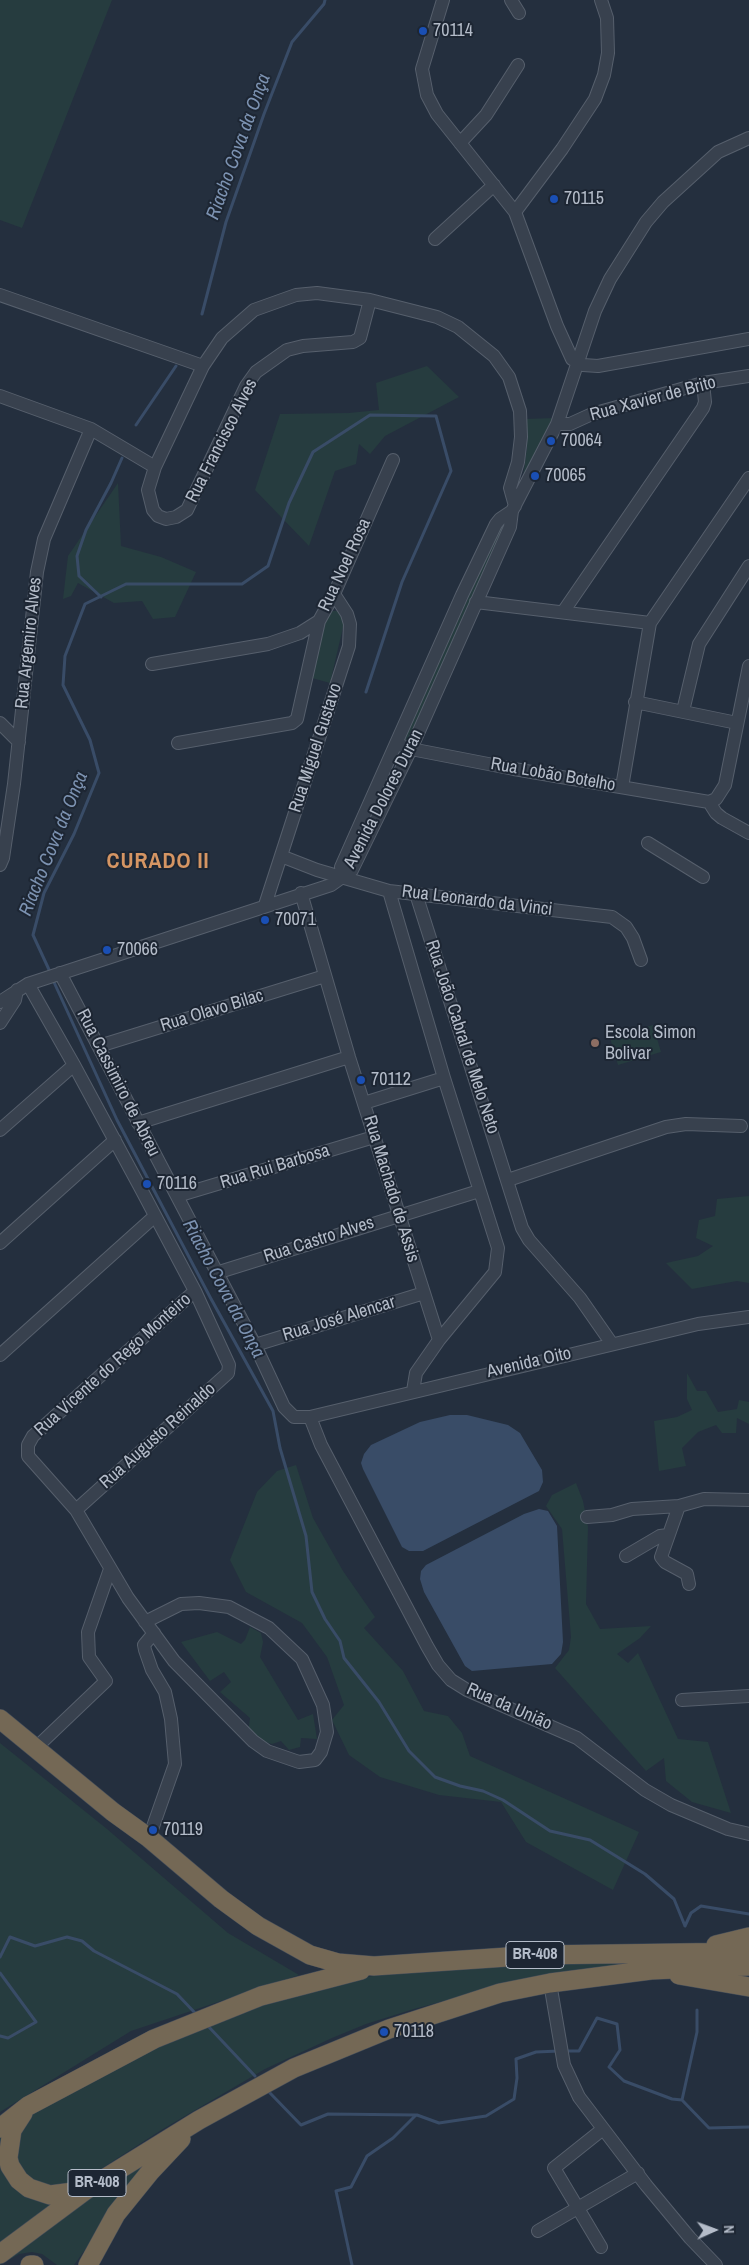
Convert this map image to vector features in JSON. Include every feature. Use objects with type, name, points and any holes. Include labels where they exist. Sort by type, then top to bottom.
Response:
[{"type":"highway","points":[[0,1719],[113,1812],[149,1838],[221,1899],[258,1926],[310,1955],[338,1962],[374,1966]]},
{"type":"highway","name":"BR-408","points":[[0,2128],[28,2106],[138,2047],[217,2012],[283,1989],[374,1966],[537,1955],[696,1951],[744,1955]]},
{"type":"highway","name":"BR-408","points":[[0,2254],[86,2190],[199,2120],[294,2068],[380,2032],[500,1993],[550,1983],[651,1970],[744,1955]]},
{"type":"highway","points":[[651,1970],[749,1987]]},
{"type":"highway","points":[[28,2106],[12,2130],[8,2158],[13,2172],[28,2188],[40,2193],[65,2195],[86,2190]]},
{"type":"highway","points":[[88,2265],[116,2214],[150,2172],[199,2120]]},
{"type":"street","points":[[443,0],[424,59],[423,82],[426,95],[437,114],[515,212],[557,326],[569,353],[578,363],[598,366],[749,339]]},
{"type":"street","points":[[440,14],[454,0]]},
{"type":"street","points":[[511,0],[519,14]]},
{"type":"street","points":[[515,212],[562,149],[595,98],[604,75],[608,53],[607,18],[601,0]]},
{"type":"street","points":[[460,143],[486,115],[518,65]]},
{"type":"street","name":"Avenida Dolores Duran","points":[[514,509],[496,524],[462,596],[398,744],[341,867],[344,876],[352,870],[411,749],[510,527],[514,509],[557,424],[595,311],[610,279],[646,222],[663,202],[718,152],[749,138]]},
{"type":"street","points":[[435,239],[494,185]]},
{"type":"street","name":"Rua Francisco Alves","points":[[370,300],[360,338],[353,342],[303,346],[287,350],[256,372],[246,386],[187,510],[176,517],[166,519],[158,516],[150,502],[148,490],[155,467],[203,366],[222,338],[254,310],[296,294],[317,292],[370,300],[437,317],[458,327],[494,356],[509,377],[520,411],[521,437],[518,462],[510,488],[514,509]]},
{"type":"street","points":[[0,295],[203,366]]},
{"type":"street","name":"Rua Xavier de Brito","points":[[557,424],[570,424],[592,414],[703,383],[749,376]]},
{"type":"street","points":[[563,612],[703,408],[705,402],[703,383]]},
{"type":"street","points":[[0,396],[91,430],[155,467]]},
{"type":"street","name":"Rua Argemiro Alves","points":[[0,864],[7,834],[36,572],[44,539],[91,430]]},
{"type":"street","name":"Rua Noel Rosa","points":[[152,664],[268,644],[300,633],[319,621],[334,594],[393,460]]},
{"type":"street","points":[[622,787],[650,623],[749,478]]},
{"type":"street","points":[[683,711],[699,644],[749,566]]},
{"type":"street","name":"Rua Miguel Gustavo","points":[[265,905],[348,646],[350,624],[347,614],[334,594]]},
{"type":"street","points":[[476,602],[650,623]]},
{"type":"street","points":[[178,742],[292,723],[298,712],[319,621]]},
{"type":"street","points":[[749,666],[722,793],[716,799],[709,802],[722,818],[749,833]]},
{"type":"street","points":[[635,702],[737,723]]},
{"type":"street","points":[[0,723],[18,742]]},
{"type":"street","name":"Rua Lobão Botelho","points":[[398,744],[411,749],[709,802]]},
{"type":"street","points":[[648,843],[703,876]]},
{"type":"street","name":"Rua Leonardo da Vinci","points":[[281,856],[317,870],[344,876],[389,891],[612,917],[626,927],[633,938],[640,960]]},
{"type":"street","points":[[0,1002],[22,987],[52,976],[330,885],[344,876]]},
{"type":"street","name":"Rua João Cabral de Melo Neto","points":[[389,891],[444,1078],[498,1248],[497,1265],[484,1286],[439,1340],[416,1373],[413,1391]]},
{"type":"street","name":"Rua Machado de Assis","points":[[301,893],[349,1057],[439,1340]]},
{"type":"street","name":"Rua João Cabral de Melo Neto","points":[[416,894],[526,1235],[580,1298],[612,1344]]},
{"type":"street","name":"Rua Cassimiro de Abreu","points":[[52,976],[98,1046],[287,1412],[297,1418],[310,1417]]},
{"type":"street","name":"Rua Olavo Bilac","points":[[98,1046],[325,976]]},
{"type":"street","points":[[0,1023],[22,987]]},
{"type":"street","name":"Rua Cassimiro de Abreu","points":[[22,987],[74,1065],[195,1291],[226,1357]]},
{"type":"street","points":[[138,1123],[349,1057]]},
{"type":"street","points":[[0,1130],[74,1065]]},
{"type":"street","name":"Rua João Cabral de Melo Neto","points":[[364,1103],[444,1078]]},
{"type":"street","points":[[508,1180],[666,1127],[686,1124],[741,1126]]},
{"type":"street","name":"Rua Rui Barbosa","points":[[177,1196],[374,1137]]},
{"type":"street","points":[[0,1243],[115,1140]]},
{"type":"street","name":"Rua Castro Alves","points":[[216,1273],[479,1190]]},
{"type":"street","points":[[0,1355],[155,1216]]},
{"type":"street","name":"Rua Vicente do Rego Monteiro","points":[[145,1622],[181,1604],[199,1603],[229,1607],[269,1628],[302,1659],[323,1705],[327,1732],[323,1746],[315,1760],[299,1762],[267,1751],[253,1741],[174,1662],[145,1622],[110,1569],[76,1510],[28,1456],[28,1445],[33,1436],[195,1291]]},
{"type":"street","name":"Rua José Alencar","points":[[254,1345],[424,1293]]},
{"type":"street","name":"Avenida Oito","points":[[310,1417],[698,1324],[749,1317]]},
{"type":"street","name":"Rua Augusto Reinaldo","points":[[76,1510],[228,1373],[229,1365],[226,1357]]},
{"type":"street","name":"Rua da União","points":[[310,1417],[321,1445],[438,1665],[451,1680],[467,1690],[576,1738],[645,1790],[671,1805],[728,1829],[749,1834]]},
{"type":"street","points":[[587,1517],[612,1515],[632,1509],[679,1506],[704,1500],[749,1500]]},
{"type":"street","points":[[679,1506],[674,1525],[668,1535],[661,1557],[665,1562],[687,1574],[689,1584]]},
{"type":"street","points":[[626,1556],[660,1536],[668,1535]]},
{"type":"street","points":[[42,1742],[106,1681],[89,1657],[88,1632],[110,1569]]},
{"type":"street","points":[[149,1838],[175,1764],[171,1719],[165,1692],[146,1656],[144,1645],[154,1633]]},
{"type":"street","points":[[682,1700],[749,1696]]},
{"type":"street","points":[[550,1983],[563,2059],[571,2083],[603,2129],[638,2173],[690,2238],[716,2265]]},
{"type":"street","points":[[601,2247],[554,2168],[603,2129]]},
{"type":"street","points":[[538,2231],[638,2173]]},
{"type":"green space","points":[[0,0],[112,0],[22,228],[0,220]]},
{"type":"green space","points":[[427,366],[459,397],[385,436],[370,454],[359,444],[356,464],[335,471],[309,546],[255,490],[280,414],[349,413],[379,410],[376,383]]},
{"type":"green space","points":[[556,418],[523,478],[527,447],[524,419]]},
{"type":"green space","points":[[118,483],[121,546],[161,557],[196,572],[175,617],[153,619],[142,601],[114,603],[78,583],[71,596],[63,599],[68,556]]},
{"type":"green space","points":[[507,519],[408,743],[404,741],[503,520]]},
{"type":"green space","points":[[333,611],[340,611],[344,623],[330,683],[312,678],[327,615]]},
{"type":"green space","points":[[653,1025],[661,1052],[618,1065],[610,1038]]},
{"type":"green space","points":[[749,1196],[749,1283],[737,1281],[692,1289],[666,1263],[698,1256],[713,1246],[696,1238],[699,1220],[715,1216],[717,1199]]},
{"type":"green space","points":[[687,1373],[697,1391],[706,1391],[718,1412],[737,1409],[739,1400],[749,1402],[749,1424],[737,1418],[736,1433],[722,1433],[716,1425],[698,1432],[682,1448],[686,1466],[659,1471],[654,1421],[677,1417],[692,1410],[687,1399]]},
{"type":"green space","points":[[296,1465],[313,1518],[343,1571],[375,1617],[364,1628],[403,1671],[424,1711],[448,1716],[462,1733],[470,1756],[639,1832],[613,1890],[526,1842],[501,1802],[439,1795],[380,1777],[349,1755],[332,1720],[344,1705],[327,1657],[302,1623],[246,1592],[230,1560],[257,1492],[277,1471]]},
{"type":"green space","points":[[576,1483],[583,1501],[588,1527],[586,1604],[600,1629],[651,1626],[640,1638],[617,1654],[628,1663],[638,1653],[678,1739],[708,1742],[731,1813],[692,1802],[666,1781],[664,1758],[646,1771],[555,1668],[569,1650],[571,1637],[562,1529],[546,1506],[552,1495]]},
{"type":"green space","points":[[250,1627],[261,1633],[263,1642],[260,1657],[298,1720],[313,1714],[317,1739],[301,1738],[300,1747],[289,1750],[281,1741],[272,1744],[253,1738],[248,1733],[250,1718],[220,1692],[231,1682],[224,1672],[210,1681],[181,1642],[217,1632],[241,1644],[245,1640]]},
{"type":"green space","points":[[0,1743],[107,1829],[228,1933],[299,1975],[131,2031],[0,2112]]},
{"type":"green space","points":[[619,1959],[620,1965],[511,1983],[414,2009],[366,2024],[332,2038],[265,2069],[163,2129],[68,2190],[53,2190],[26,2177],[20,2168],[14,2141],[25,2118],[91,2077],[195,2029],[313,1986],[373,1976],[455,1968]]},
{"type":"green space","points":[[7,2126],[0,2155],[0,2132]]},
{"type":"green space","points":[[0,2155],[60,2201],[0,2245]]},
{"type":"green space","points":[[157,2158],[120,2201],[74,2265],[57,2265],[42,2254],[32,2252],[19,2254],[0,2265],[0,2259],[91,2192]]},
{"type":"water","points":[[450,1415],[467,1415],[508,1425],[520,1433],[542,1470],[543,1482],[539,1491],[423,1551],[409,1551],[402,1547],[361,1463],[364,1454],[371,1445],[420,1422]]},
{"type":"water","points":[[539,1509],[548,1511],[557,1526],[563,1642],[561,1654],[552,1664],[472,1671],[465,1666],[424,1592],[420,1579],[421,1571],[426,1565],[524,1514]]},
{"type":"waterway","name":"Riacho Cova da Onça","points":[[202,314],[226,222],[264,114],[292,42],[324,4],[325,0]]},
{"type":"waterway","name":"Riacho Cova da Onça","points":[[136,425],[176,366]]},
{"type":"waterway","points":[[51,974],[33,935],[44,893],[74,834],[99,773],[90,740],[63,685],[65,656],[85,604],[126,584],[242,584],[268,566],[289,503],[313,452],[370,415],[436,416],[451,471],[402,582],[366,692]]},
{"type":"waterway","name":"Riacho Cova da Onça","points":[[101,597],[79,576],[77,556],[86,530],[122,458]]},
{"type":"waterway","name":"Riacho Cova da Onça","points":[[53,980],[117,1120],[210,1297],[273,1411],[280,1448],[306,1536],[312,1592],[325,1619],[340,1641],[344,1658],[379,1702],[409,1751],[435,1777],[460,1786],[483,1791],[503,1800],[550,1831],[590,1840],[645,1874],[674,1899],[685,1926]]},
{"type":"waterway","points":[[685,1926],[691,1913],[701,1906],[749,1914]]},
{"type":"waterway","points":[[0,1957],[10,1937],[35,1946],[67,1937],[82,1941],[94,1951],[177,1994],[196,2014]]},
{"type":"waterway","points":[[0,1973],[36,2022],[8,2038],[0,2036]]},
{"type":"waterway","name":"Riacho Cova da Onça","points":[[682,2100],[697,2032],[697,2010]]},
{"type":"waterway","points":[[566,2051],[579,2051],[597,2018],[617,2024],[620,2050],[609,2067],[624,2081],[672,2099],[682,2100]]},
{"type":"waterway","points":[[208,2026],[255,2076]]},
{"type":"waterway","points":[[270,2093],[301,2125],[328,2114],[417,2115],[439,2123],[486,2116],[514,2099],[517,2078],[516,2059],[536,2052],[559,2051]]},
{"type":"waterway","name":"Riacho Cova da Onça","points":[[682,2100],[709,2128],[749,2127]]},
{"type":"waterway","points":[[352,2265],[336,2191],[351,2187],[367,2156],[393,2138],[416,2115]]},
{"type":"place","name":"70114","points":[[423,31]]},
{"type":"place","name":"70115","points":[[554,199]]},
{"type":"place","name":"70064","points":[[551,441]]},
{"type":"place","name":"70065","points":[[535,476]]},
{"type":"place","name":"70071","points":[[265,920]]},
{"type":"place","name":"70066","points":[[107,950]]},
{"type":"place","name":"Escola Simon Bolivar","points":[[595,1043]]},
{"type":"place","name":"70112","points":[[361,1080]]},
{"type":"place","name":"70116","points":[[147,1184]]},
{"type":"place","name":"70119","points":[[153,1830]]},
{"type":"place","name":"70118","points":[[384,2032]]},
{"type":"district","name":"CURADO II","points":[[158,862]]}]
